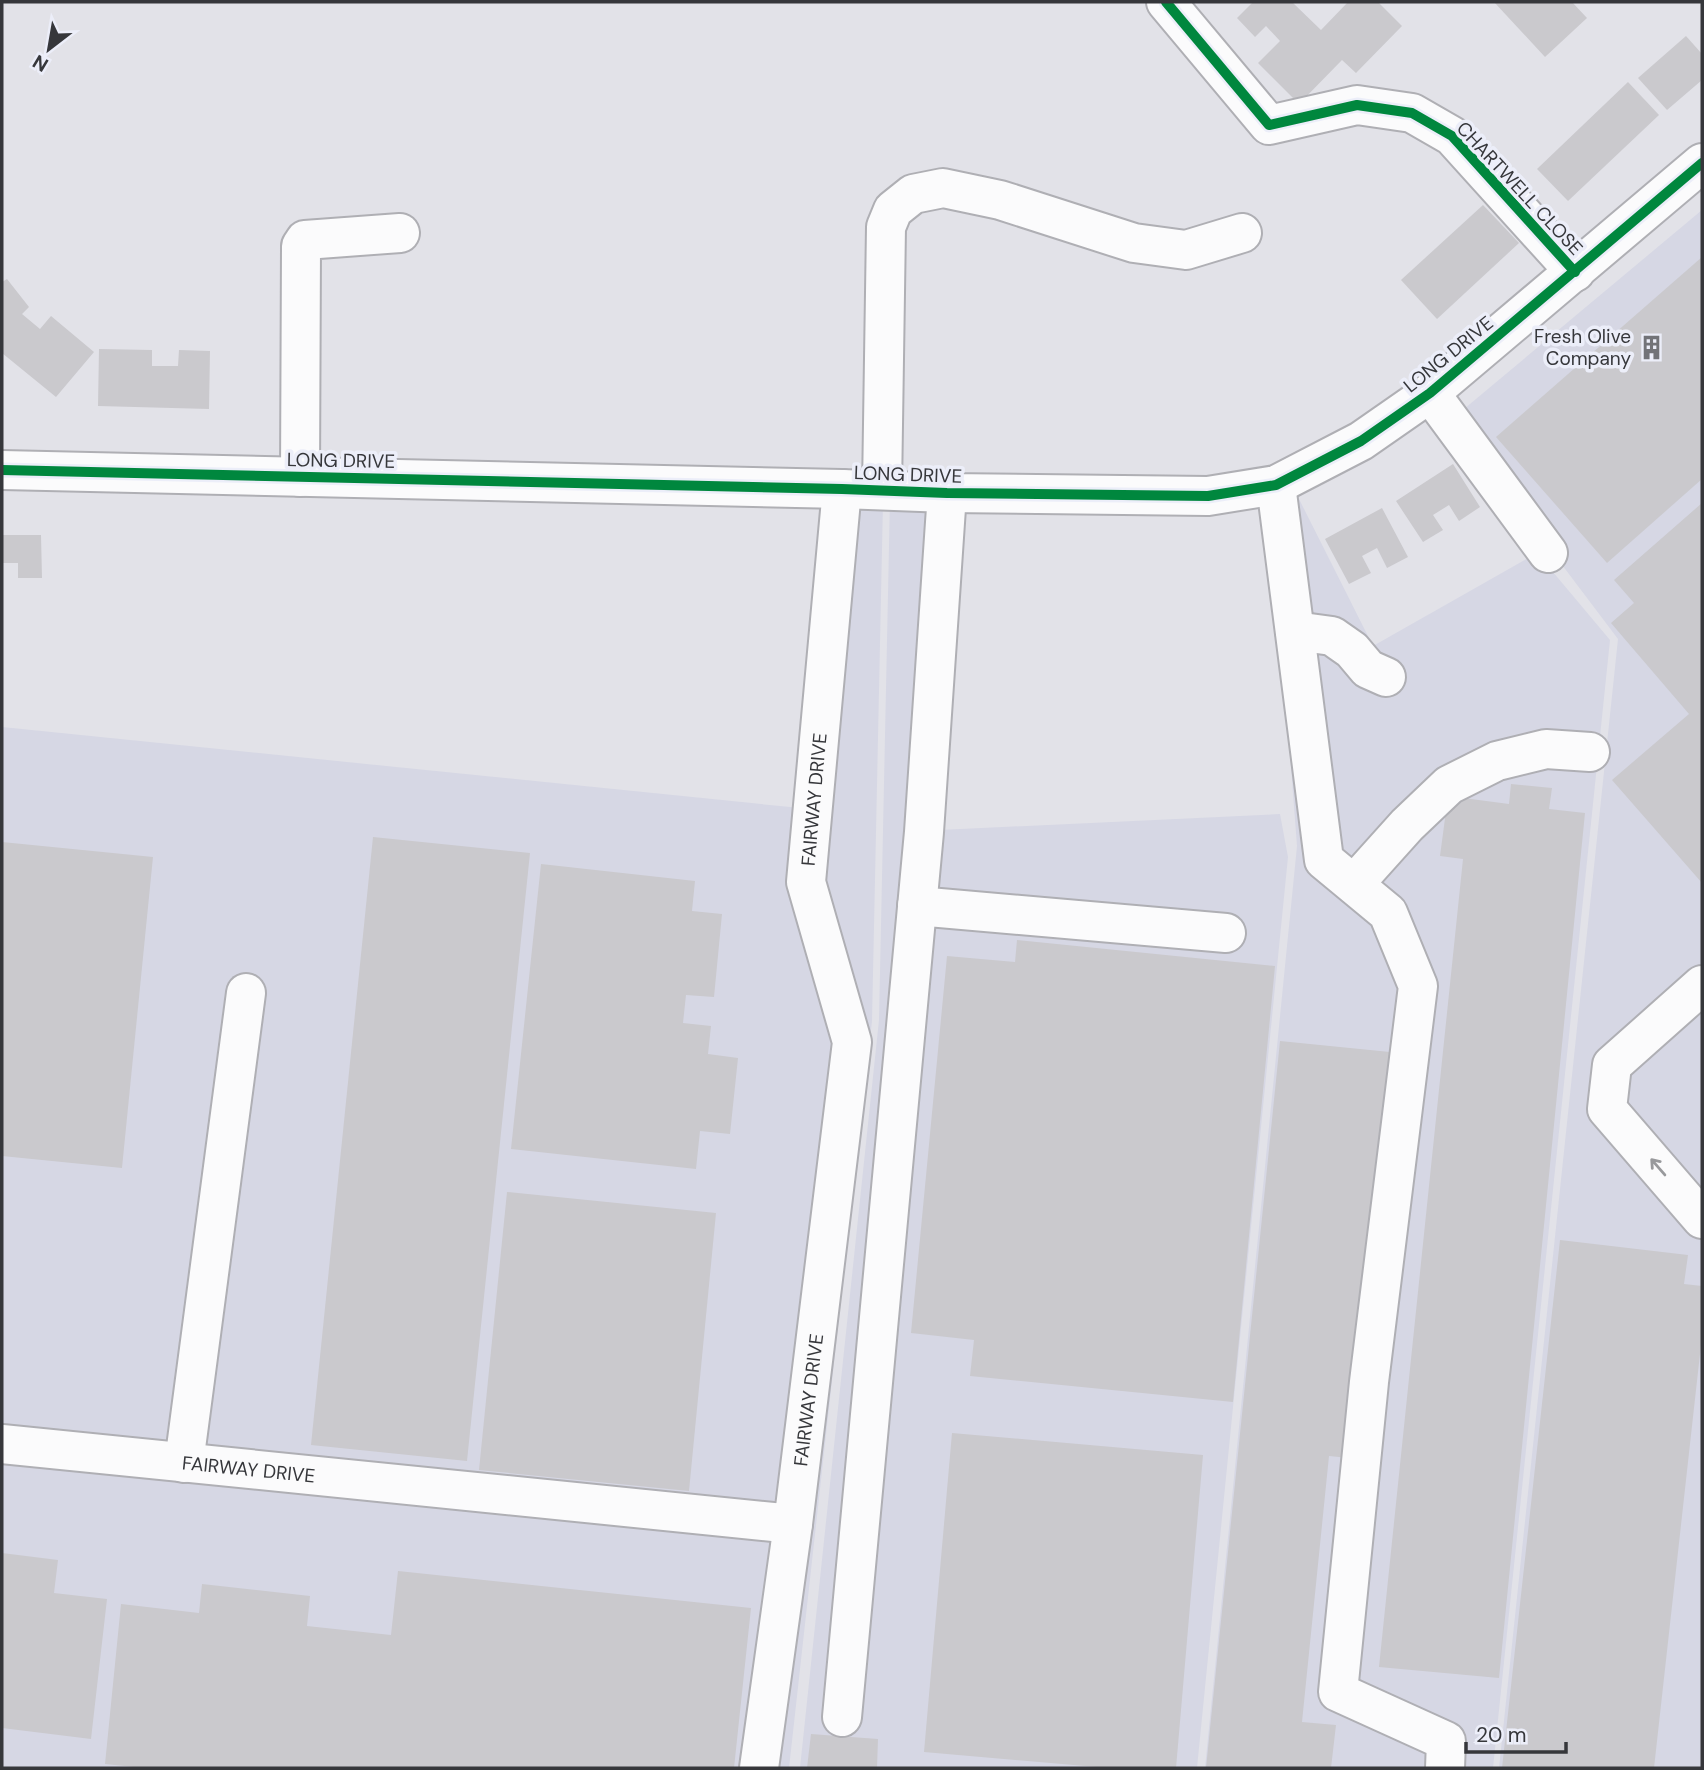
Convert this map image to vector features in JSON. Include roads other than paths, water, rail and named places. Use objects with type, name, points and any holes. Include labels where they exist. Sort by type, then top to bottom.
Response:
[{"type":"street","name":"CHARTWELL CLOSE","points":[[1166,2],[1269,125],[1357,105],[1412,113],[1460,128],[1575,272]]},
{"type":"street","name":"LONG DRIVE","points":[[2,470],[947,493],[1208,496],[1276,485],[1361,441],[1430,393],[1702,163]]},
{"type":"street","points":[[882,490],[886,227],[893,210],[913,194],[943,188],[1000,200],[1134,243],[1186,250],[1242,233]]},
{"type":"street","points":[[300,477],[301,246],[305,240],[400,233]]},
{"type":"street","points":[[1430,393],[1548,553]]},
{"type":"street","points":[[1276,485],[1324,860],[1388,913],[1418,986],[1369,1382],[1338,1692],[1446,1741],[1445,1768]]},
{"type":"street","name":"FAIRWAY DRIVE","points":[[2,1444],[793,1524],[852,1042],[806,882],[842,489]]},
{"type":"street","points":[[842,1717],[917,906],[947,493]]},
{"type":"street","points":[[1295,631],[1332,636],[1352,650],[1368,669],[1386,677]]},
{"type":"street","points":[[1354,884],[1407,825],[1449,785],[1497,761],[1546,749],[1590,752]]},
{"type":"street","points":[[917,906],[1226,933]]},
{"type":"street","points":[[1702,985],[1612,1065],[1607,1109],[1702,1219]]},
{"type":"street","points":[[184,1463],[246,993]]},
{"type":"street","points":[[759,1768],[793,1524]]},
{"type":"place","name":"Fresh Olive Company","points":[[1651,347]]}]
